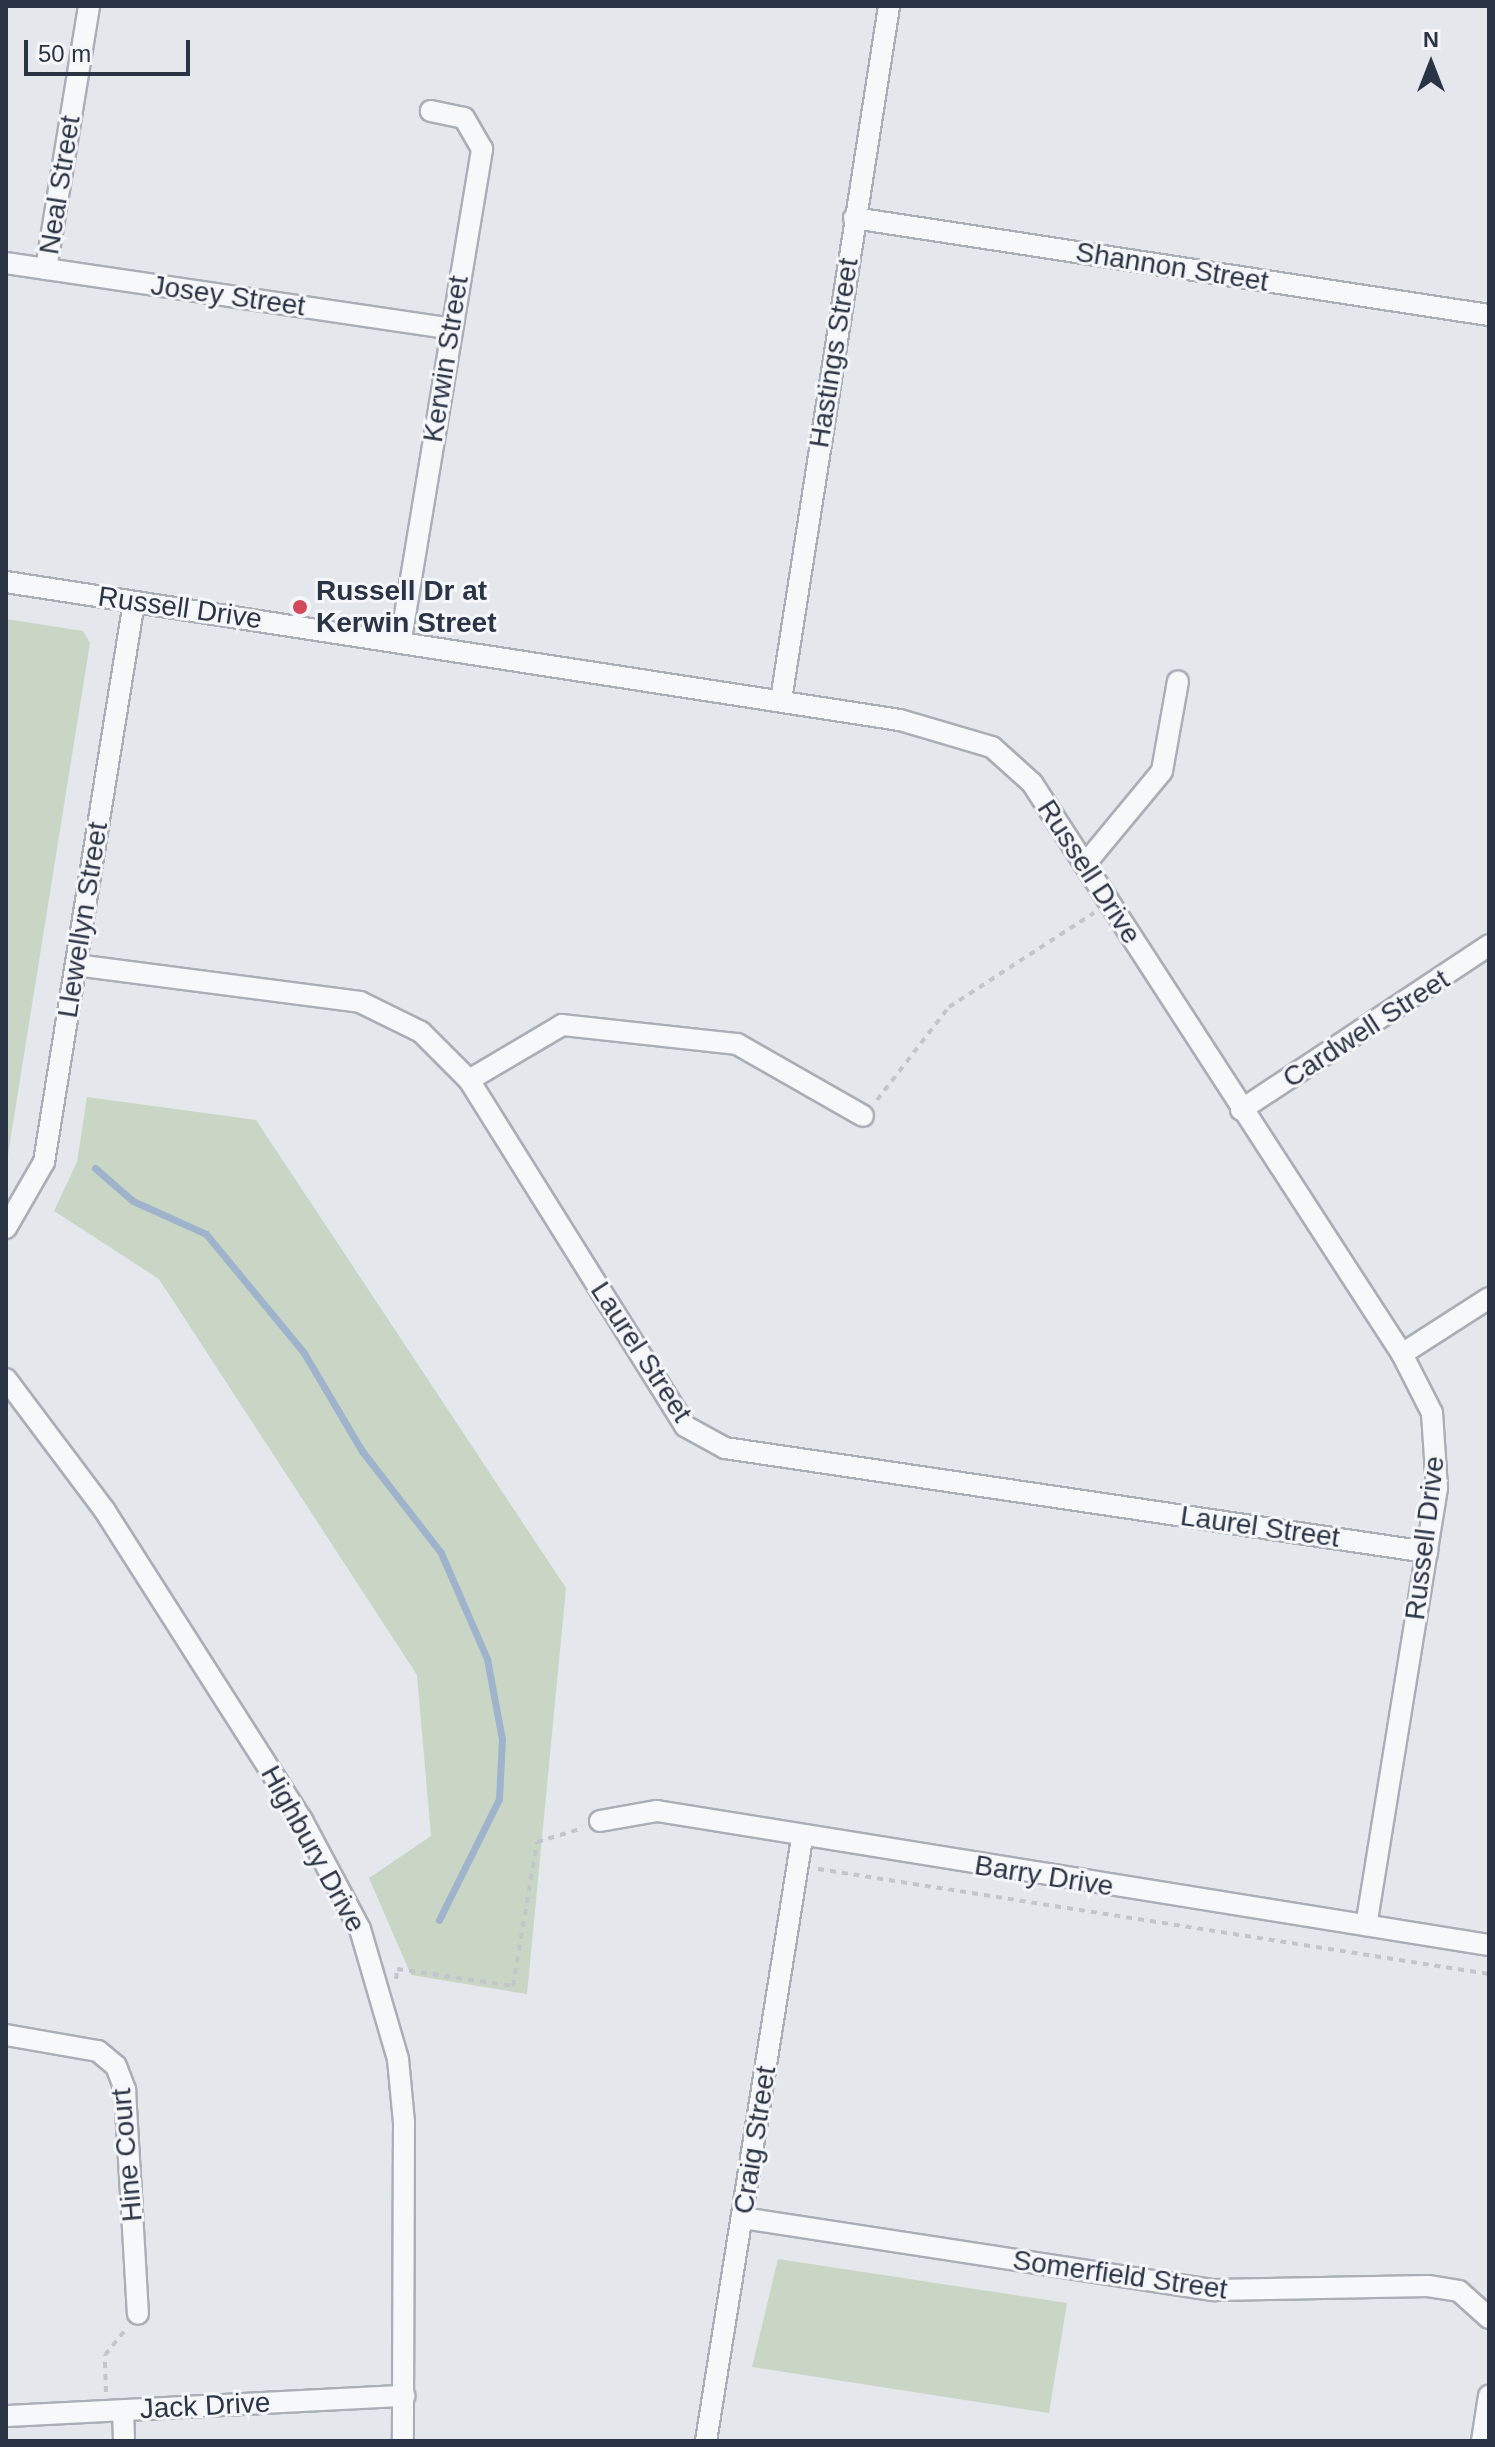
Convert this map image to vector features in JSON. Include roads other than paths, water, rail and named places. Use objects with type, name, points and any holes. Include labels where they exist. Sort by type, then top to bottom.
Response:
[{"type":"street","name":"Neal Street","points":[[46,269],[89,6]]},
{"type":"street","name":"Hastings Street","points":[[781,700],[889,6]]},
{"type":"street","name":"Kerwin Street","points":[[401,639],[482,149],[464,118],[431,111]]},
{"type":"street","name":"Shannon Street","points":[[854,218],[1489,315]]},
{"type":"street","name":"Josey Street","points":[[6,263],[451,329]]},
{"type":"street","name":"Russell Drive","points":[[6,582],[401,639],[936,728],[992,747],[1032,783],[1086,863],[1241,1110],[1402,1354],[1432,1413],[1439,1451],[1427,1552],[1366,1925]]},
{"type":"street","name":"Llewellyn Street","points":[[6,1228],[44,1162],[134,602]]},
{"type":"street","points":[[1086,863],[1162,771],[1178,681]]},
{"type":"street","name":"Cardwell Street","points":[[1241,1110],[1489,945]]},
{"type":"street","name":"Laurel Street","points":[[76,965],[360,1002],[421,1032],[469,1080],[685,1426],[725,1448],[1427,1552]]},
{"type":"street","points":[[469,1080],[562,1025],[737,1044],[863,1116]]},
{"type":"street","points":[[1402,1354],[1489,1298]]},
{"type":"street","name":"Highbury Drive","points":[[6,1379],[105,1511],[302,1820],[360,1929],[401,2091],[403,2441]]},
{"type":"street","name":"Barry Drive","points":[[600,1821],[657,1811],[802,1838],[1489,1945]]},
{"type":"street","name":"Craig Street","points":[[706,2441],[802,1838]]},
{"type":"street","name":"Hine Court","points":[[6,2035],[98,2051],[116,2066],[125,2090],[138,2314]]},
{"type":"street","name":"Somerfield Street","points":[[742,2218],[1215,2290],[1428,2286],[1459,2291],[1489,2318]]},
{"type":"street","name":"Jack Drive","points":[[6,2416],[404,2396]]},
{"type":"street","points":[[1482,2441],[1489,2396]]},
{"type":"street","points":[[114,2411],[124,2441]]},
{"type":"waterway","points":[[95,1168],[133,1201],[206,1234],[304,1353],[362,1451],[441,1553],[487,1659],[502,1739],[499,1799],[439,1920]]},
{"type":"place","name":"Russell Dr at Kerwin Street","points":[[300,607]]}]
